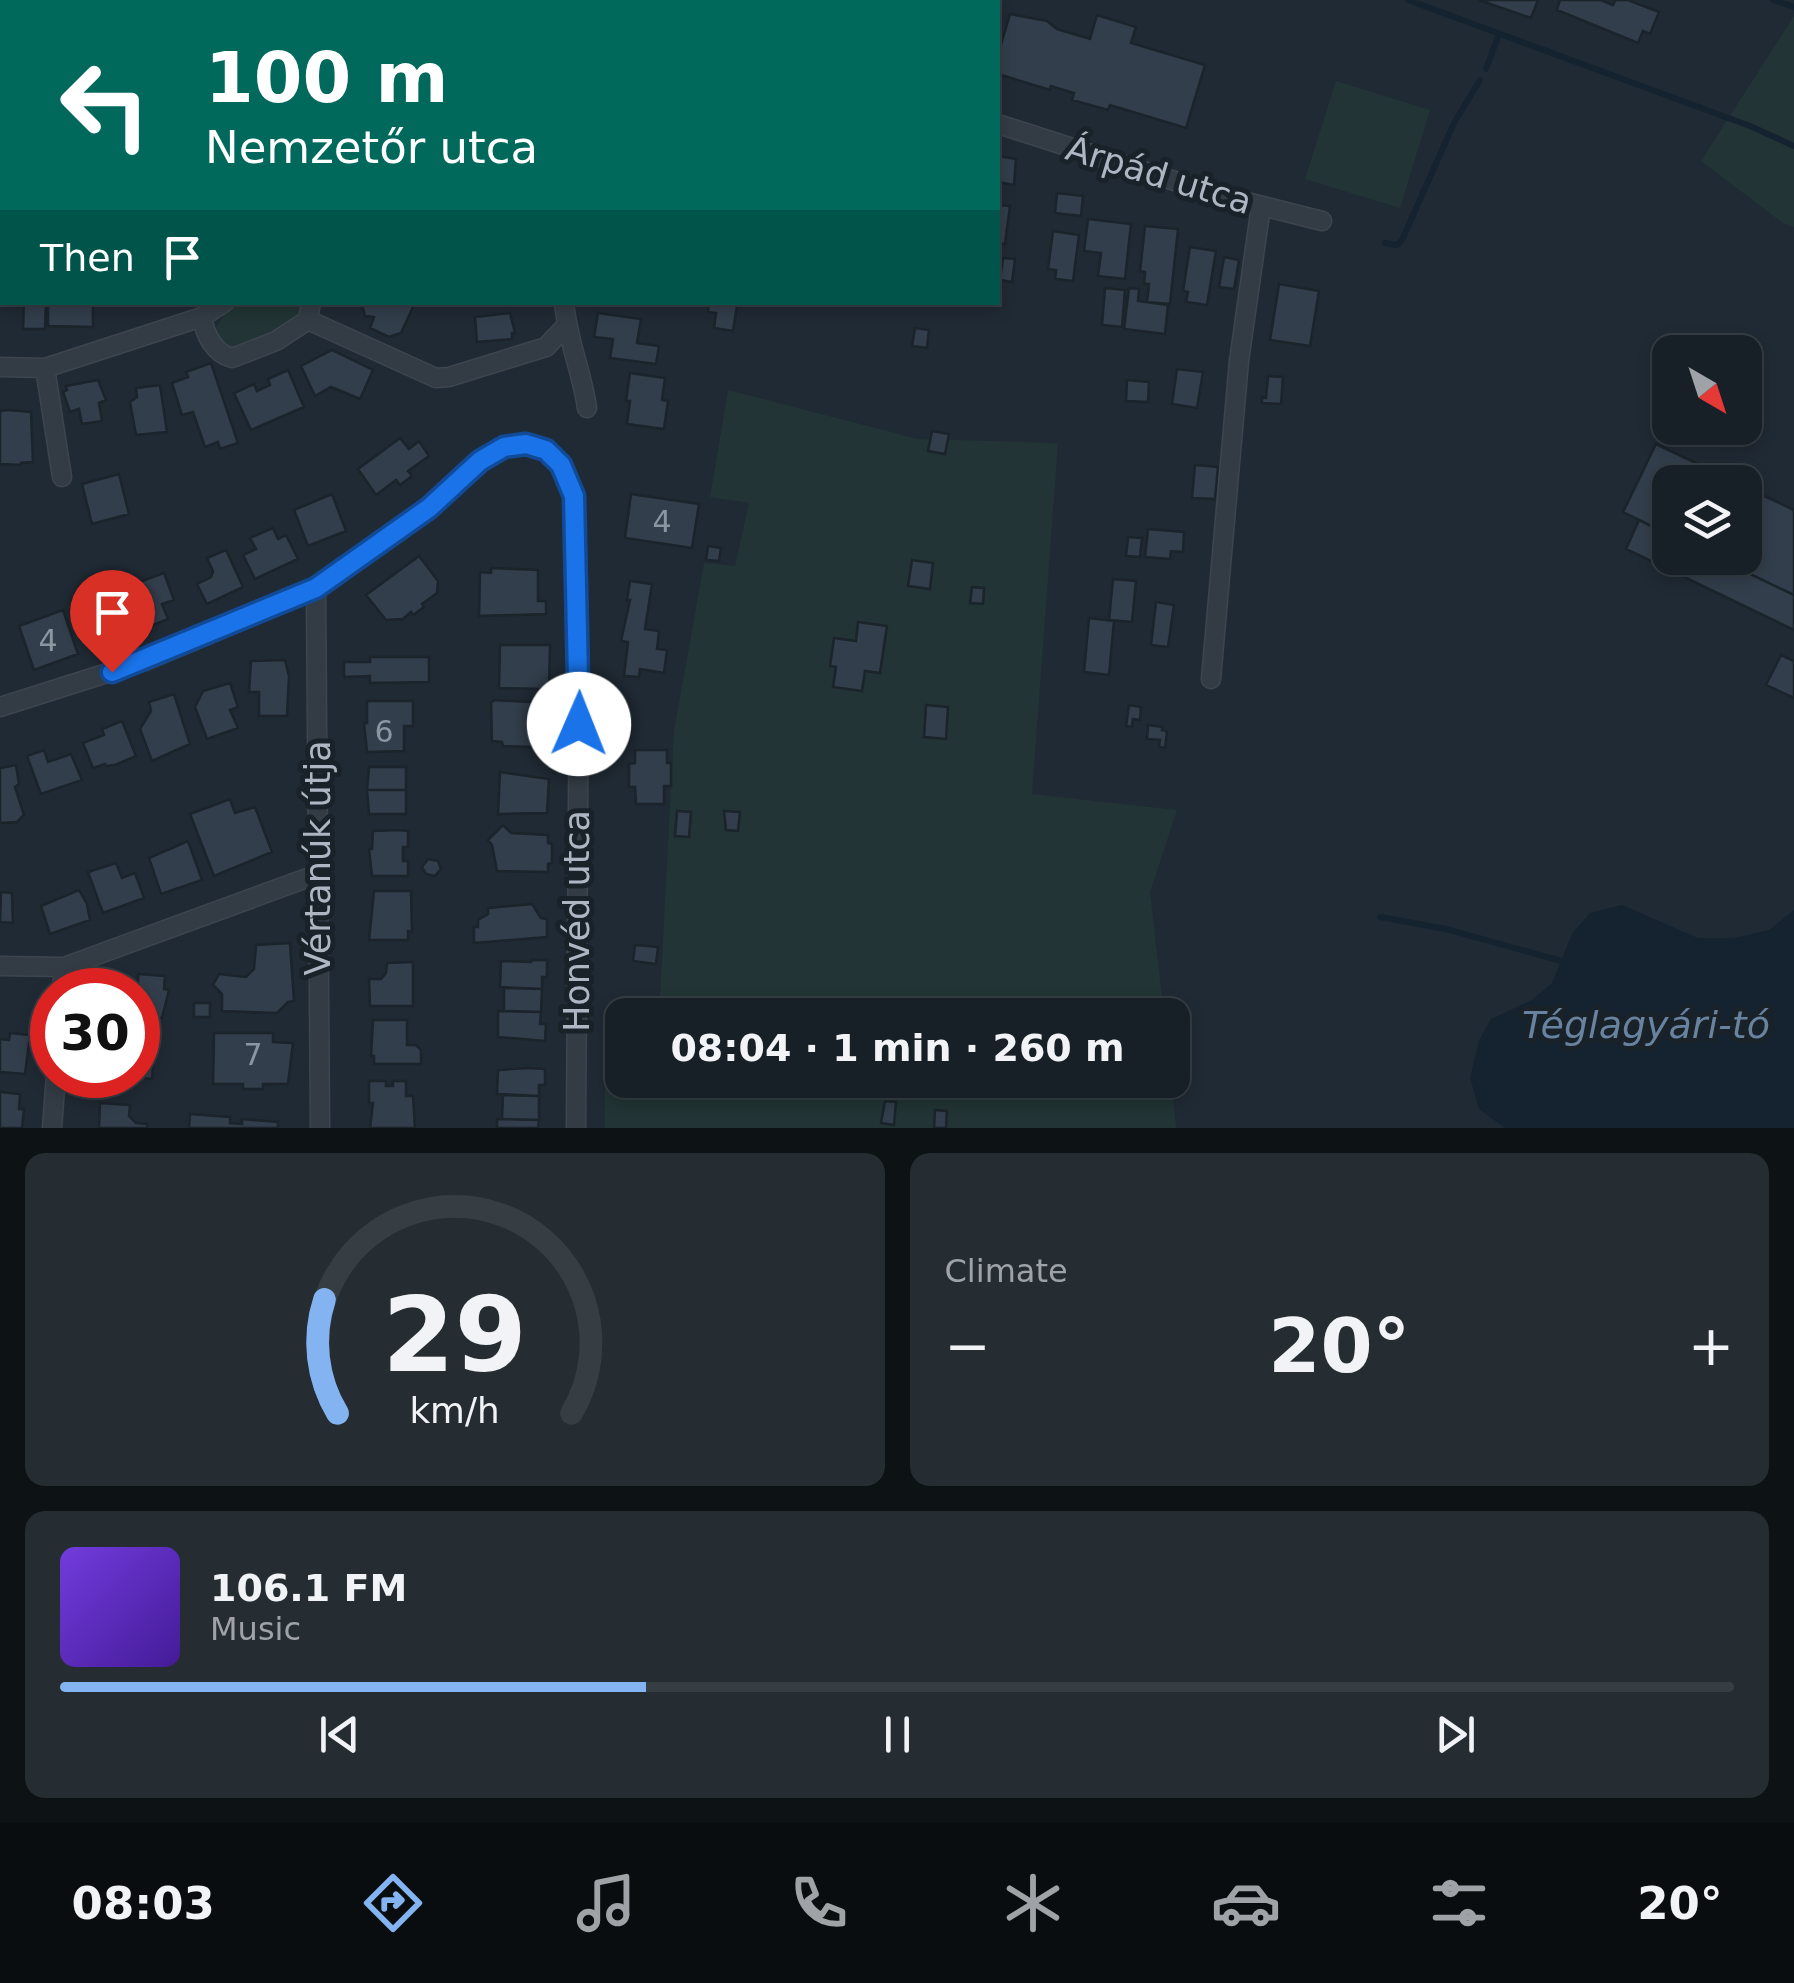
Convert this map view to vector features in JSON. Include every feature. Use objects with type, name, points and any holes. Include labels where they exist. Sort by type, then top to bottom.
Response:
[{"type":"street","name":"Árpád utca","points":[[1000,125],[1261,206],[1322,221]]},
{"type":"street","points":[[1211,679],[1239,361],[1261,206]]},
{"type":"street","points":[[0,367],[45,368],[202,317],[221,305]]},
{"type":"street","points":[[564,305],[587,408]]},
{"type":"street","points":[[202,317],[215,347],[224,356],[232,358],[276,340],[310,312],[436,378],[546,348],[566,326]]},
{"type":"street","points":[[45,368],[62,478]]},
{"type":"street","name":"Honvéd utca","points":[[316,588],[429,508],[480,461],[504,447],[526,444],[546,450],[561,465],[575,510],[580,656],[576,1128]]},
{"type":"street","points":[[0,707],[144,661],[316,588]]},
{"type":"street","name":"Vértanúk útja","points":[[316,588],[320,1128]]},
{"type":"street","points":[[0,966],[64,966],[318,874]]},
{"type":"street","points":[[52,1128],[54,1098]]},
{"type":"shaded area","points":[[1794,16],[1794,227],[1783,223],[1701,161]]},
{"type":"shaded area","points":[[1336,81],[1430,110],[1400,208],[1305,179]]},
{"type":"shaded area","points":[[238,305],[303,305],[286,327],[237,350],[220,342],[216,327],[227,311]]},
{"type":"shaded area","points":[[728,390],[918,439],[1058,443],[1032,794],[1177,810],[1150,892],[1162,998],[660,998],[674,731],[704,563],[735,566],[749,503],[710,497]]},
{"type":"shaded area","points":[[605,1098],[1173,1098],[1176,1128],[605,1128]]},
{"type":"water","name":"Téglagyári-tó","points":[[1622,905],[1698,938],[1734,938],[1769,930],[1794,910],[1794,1128],[1505,1128],[1479,1109],[1470,1078],[1479,1041],[1491,1019],[1532,1000],[1552,983],[1572,934],[1590,913]]},
{"type":"building","points":[[1479,0],[1538,0],[1531,18]]},
{"type":"building","points":[[1560,0],[1601,0],[1613,5],[1615,0],[1628,0],[1659,12],[1650,34],[1643,31],[1638,43],[1557,10]]},
{"type":"building","points":[[1010,14],[1047,21],[1057,29],[1090,39],[1097,15],[1136,27],[1131,43],[1205,65],[1186,128],[1110,105],[1108,110],[1072,100],[1074,93],[1000,75],[1000,48]]},
{"type":"building","points":[[1000,156],[1016,159],[1014,185],[1000,182]]},
{"type":"building","points":[[1057,193],[1083,196],[1081,216],[1055,213]]},
{"type":"building","points":[[1000,205],[1010,206],[1005,244],[1000,243]]},
{"type":"building","points":[[1088,219],[1131,224],[1125,279],[1098,276],[1101,253],[1084,251]]},
{"type":"building","points":[[1145,226],[1178,229],[1170,304],[1147,302],[1149,284],[1144,284],[1145,272],[1140,271]]},
{"type":"building","points":[[1053,231],[1079,235],[1073,281],[1055,279],[1056,270],[1048,269]]},
{"type":"building","points":[[1190,247],[1216,251],[1207,305],[1186,302],[1188,292],[1183,291]]},
{"type":"building","points":[[1224,257],[1239,260],[1234,289],[1219,287]]},
{"type":"building","points":[[1003,258],[1015,259],[1012,282],[1000,280]]},
{"type":"building","points":[[1279,284],[1319,291],[1310,346],[1270,340]]},
{"type":"building","points":[[1105,288],[1125,290],[1122,327],[1102,325]]},
{"type":"building","points":[[1129,288],[1139,289],[1138,301],[1168,305],[1165,334],[1124,329]]},
{"type":"building","points":[[24,305],[46,305],[45,329],[23,329]]},
{"type":"building","points":[[48,305],[93,305],[93,327],[48,326]]},
{"type":"building","points":[[362,305],[413,307],[401,333],[389,337],[370,328],[374,317],[365,316]]},
{"type":"building","points":[[709,305],[737,306],[733,331],[714,328],[716,313],[708,312]]},
{"type":"building","points":[[510,313],[515,333],[512,339],[477,342],[475,317]]},
{"type":"building","points":[[598,313],[641,319],[637,343],[659,346],[656,364],[610,358],[613,339],[594,337]]},
{"type":"building","points":[[915,328],[929,330],[927,348],[912,346]]},
{"type":"building","points":[[332,350],[373,370],[360,399],[331,387],[315,396],[301,366]]},
{"type":"building","points":[[211,363],[238,443],[220,449],[218,442],[205,447],[193,412],[182,415],[172,383],[188,377],[186,372]]},
{"type":"building","points":[[1177,369],[1203,372],[1197,408],[1172,404]]},
{"type":"building","points":[[288,370],[304,407],[251,430],[234,393],[254,384],[257,391],[270,385],[268,379]]},
{"type":"building","points":[[630,373],[665,378],[662,400],[668,401],[664,429],[627,424]]},
{"type":"building","points":[[1268,376],[1283,377],[1281,404],[1262,403]]},
{"type":"building","points":[[98,380],[106,400],[99,403],[102,421],[82,424],[79,409],[70,412],[63,392],[66,386]]},
{"type":"building","points":[[1127,380],[1149,382],[1148,402],[1126,401]]},
{"type":"building","points":[[160,385],[167,432],[136,435],[130,402],[137,397],[136,388]]},
{"type":"building","points":[[0,411],[31,412],[33,462],[0,464]]},
{"type":"building","points":[[932,431],[949,434],[945,454],[928,451]]},
{"type":"building","points":[[400,438],[409,449],[419,441],[429,456],[408,471],[412,476],[400,485],[396,480],[376,495],[358,469]]},
{"type":"building","points":[[1656,445],[1700,465],[1652,465],[1652,526],[1623,512]]},
{"type":"building","points":[[1195,465],[1218,467],[1215,499],[1192,498]]},
{"type":"building","points":[[119,474],[129,514],[92,524],[82,484]]},
{"type":"building","points":[[332,494],[346,531],[308,546],[294,510]]},
{"type":"building","points":[[631,494],[699,504],[692,548],[625,538]]},
{"type":"building","points":[[1762,495],[1794,510],[1794,595],[1752,575],[1762,575]]},
{"type":"building","points":[[1639,520],[1652,526],[1652,562],[1626,549]]},
{"type":"building","points":[[273,528],[278,539],[286,535],[298,559],[255,579],[243,555],[256,549],[250,538]]},
{"type":"building","points":[[1148,529],[1184,532],[1183,552],[1171,551],[1170,559],[1145,557]]},
{"type":"building","points":[[1128,537],[1142,538],[1140,557],[1126,556]]},
{"type":"building","points":[[708,546],[721,548],[719,561],[706,560]]},
{"type":"building","points":[[226,550],[243,587],[207,604],[197,584],[211,577],[213,571],[207,558]]},
{"type":"building","points":[[419,556],[438,581],[437,593],[413,615],[411,612],[403,619],[386,620],[366,595]]},
{"type":"building","points":[[912,560],[933,563],[930,589],[908,586]]},
{"type":"building","points":[[491,568],[538,570],[538,601],[546,601],[546,614],[479,616],[480,572],[491,573]]},
{"type":"building","points":[[164,573],[174,600],[162,604],[168,619],[141,630],[125,587]]},
{"type":"building","points":[[1680,575],[1752,575],[1794,595],[1794,630]]},
{"type":"building","points":[[1113,579],[1136,581],[1132,622],[1109,620]]},
{"type":"building","points":[[630,581],[652,584],[645,629],[659,631],[657,649],[667,650],[664,673],[640,669],[639,677],[624,676],[628,642],[621,641]]},
{"type":"building","points":[[109,585],[122,618],[115,621],[121,638],[93,649],[74,599]]},
{"type":"building","points":[[972,587],[984,588],[983,604],[970,603]]},
{"type":"building","points":[[1156,602],[1174,605],[1168,647],[1151,645]]},
{"type":"building","points":[[63,610],[78,654],[34,670],[19,626]]},
{"type":"building","points":[[1089,618],[1114,621],[1109,675],[1084,672]]},
{"type":"building","points":[[858,622],[887,626],[880,673],[865,671],[862,691],[833,687],[836,667],[830,666],[834,638],[856,641]]},
{"type":"building","points":[[500,645],[550,645],[549,689],[499,688]]},
{"type":"building","points":[[1781,655],[1794,661],[1794,698],[1766,685]]},
{"type":"building","points":[[370,657],[429,657],[429,682],[370,683],[370,676],[344,677],[344,662],[370,662]]},
{"type":"building","points":[[285,660],[289,676],[287,716],[259,716],[259,692],[249,692],[251,661]]},
{"type":"building","points":[[230,683],[238,707],[230,710],[238,728],[207,739],[195,707],[203,691]]},
{"type":"building","points":[[174,694],[190,744],[152,761],[140,729],[151,711],[149,702]]},
{"type":"building","points":[[494,700],[548,703],[547,737],[537,738],[536,747],[503,746],[502,742],[492,741]]},
{"type":"building","points":[[367,701],[413,701],[413,726],[404,726],[404,751],[367,752]]},
{"type":"building","points":[[926,705],[948,707],[946,739],[924,737]]},
{"type":"building","points":[[1129,705],[1141,707],[1140,720],[1133,719],[1132,727],[1126,726]]},
{"type":"building","points":[[122,721],[136,756],[115,765],[93,768],[83,743],[104,735],[102,729]]},
{"type":"building","points":[[1148,725],[1167,731],[1165,748],[1159,747],[1160,740],[1147,739]]},
{"type":"building","points":[[44,750],[48,762],[71,754],[82,780],[41,794],[27,756]]},
{"type":"building","points":[[635,750],[667,750],[671,786],[664,786],[664,804],[636,804],[635,787],[629,787],[629,764],[635,763]]},
{"type":"building","points":[[16,765],[19,784],[15,787],[24,815],[17,822],[0,823],[0,768]]},
{"type":"building","points":[[369,767],[406,767],[406,790],[367,790]]},
{"type":"building","points":[[500,772],[549,779],[547,813],[498,814]]},
{"type":"building","points":[[367,790],[406,790],[406,814],[369,814]]},
{"type":"building","points":[[230,799],[235,813],[255,807],[272,852],[214,876],[190,814]]},
{"type":"building","points":[[677,811],[691,812],[689,837],[675,836]]},
{"type":"building","points":[[724,811],[740,812],[738,831],[726,830]]},
{"type":"building","points":[[503,825],[511,833],[548,835],[552,863],[548,864],[548,872],[497,871],[488,840]]},
{"type":"building","points":[[373,831],[408,831],[403,861],[408,861],[408,876],[372,876],[369,849]]},
{"type":"building","points":[[188,841],[202,880],[161,894],[149,858]]},
{"type":"building","points":[[428,859],[438,861],[441,869],[435,876],[426,874],[422,867]]},
{"type":"building","points":[[116,863],[122,878],[135,873],[144,898],[103,913],[88,872]]},
{"type":"building","points":[[79,890],[90,920],[50,934],[41,906]]},
{"type":"building","points":[[374,891],[411,891],[412,932],[408,931],[408,940],[369,940]]},
{"type":"building","points":[[1,892],[12,893],[13,923],[0,922]]},
{"type":"building","points":[[532,904],[541,918],[547,919],[547,937],[474,943],[474,927],[488,914],[488,908]]},
{"type":"building","points":[[290,943],[294,1001],[277,1013],[222,1011],[222,994],[213,985],[219,974],[246,977],[254,969],[256,945]]},
{"type":"building","points":[[635,945],[658,947],[656,964],[633,961]]},
{"type":"building","points":[[547,960],[542,989],[500,987],[501,961]]},
{"type":"building","points":[[413,962],[413,1006],[370,1006],[369,979],[381,979],[387,963]]},
{"type":"building","points":[[160,976],[165,976],[164,989],[169,990],[162,1018]]},
{"type":"building","points":[[504,988],[542,989],[541,1012],[504,1011]]},
{"type":"building","points":[[194,1003],[210,1003],[210,1017],[194,1017]]},
{"type":"building","points":[[498,1011],[541,1012],[540,1024],[546,1024],[545,1041],[498,1037]]},
{"type":"building","points":[[373,1020],[407,1020],[407,1045],[416,1045],[421,1050],[421,1064],[374,1064]]},
{"type":"building","points":[[10,1033],[30,1035],[25,1074],[0,1072],[0,1039],[9,1040]]},
{"type":"building","points":[[214,1033],[273,1033],[273,1042],[293,1043],[288,1084],[243,1089],[243,1084],[213,1084]]},
{"type":"building","points":[[545,1069],[545,1085],[539,1085],[539,1096],[497,1094],[498,1070]]},
{"type":"building","points":[[369,1081],[386,1081],[386,1086],[393,1086],[393,1081],[406,1081],[406,1096],[413,1096],[415,1128],[370,1128],[373,1103],[369,1103]]},
{"type":"building","points":[[0,1092],[20,1094],[19,1109],[24,1109],[22,1128],[0,1128]]},
{"type":"building","points":[[503,1095],[539,1096],[539,1120],[502,1119]]},
{"type":"building","points":[[885,1101],[896,1102],[894,1125],[881,1123]]},
{"type":"building","points":[[100,1103],[130,1105],[129,1116],[136,1123],[147,1124],[147,1128],[99,1128]]},
{"type":"building","points":[[935,1110],[947,1111],[946,1128],[934,1128]]},
{"type":"building","points":[[190,1114],[230,1117],[230,1123],[242,1124],[242,1119],[278,1122],[278,1128],[189,1128]]},
{"type":"building","points":[[497,1119],[539,1120],[538,1128],[497,1128]]},
{"type":"waterway","points":[[1408,0],[1750,126],[1794,146]]},
{"type":"waterway","points":[[1773,0],[1794,7]]},
{"type":"waterway","points":[[1486,69],[1499,34]]},
{"type":"waterway","points":[[1385,243],[1397,245],[1402,240],[1454,123],[1480,80]]},
{"type":"waterway","points":[[1380,917],[1446,929],[1561,961]]},
{"type":"route","points":[[112,672],[316,588],[429,508],[492,452],[515,445],[536,445],[561,465],[574,496],[579,724]]}]
